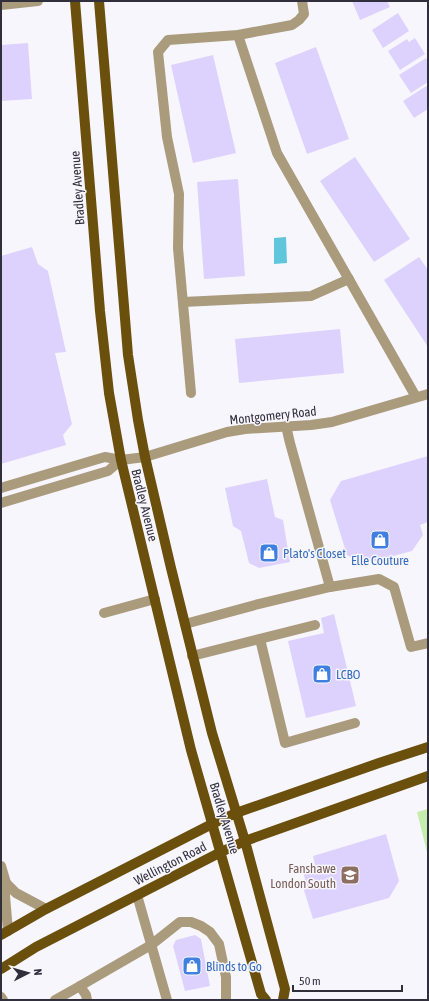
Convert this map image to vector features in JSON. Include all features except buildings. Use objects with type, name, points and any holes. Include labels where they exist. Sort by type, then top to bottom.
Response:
[{"type":"main road","name":"Bradley Avenue","points":[[75,1],[102,333],[109,393],[121,460],[180,709],[261,994],[266,1000]]},
{"type":"main road","name":"Bradley Avenue","points":[[99,1],[128,355],[138,420],[145,457],[192,656],[212,733],[245,841],[285,989],[283,1000]]},
{"type":"main road","name":"Wellington Road","points":[[4,933],[46,908],[212,824],[379,763],[428,747]]},
{"type":"main road","name":"Wellington Road","points":[[1,969],[36,947],[245,841],[428,776]]},
{"type":"street","points":[[1,5],[38,1]]},
{"type":"street","points":[[191,393],[178,248],[179,194],[167,137],[158,52],[168,40],[238,35],[292,25],[304,14],[302,1]]},
{"type":"street","points":[[238,35],[277,153],[416,397]]},
{"type":"street","points":[[183,302],[311,296],[349,279]]},
{"type":"street","name":"Montgomery Road","points":[[1,488],[105,457],[121,460],[145,457],[245,428],[311,425],[332,422],[428,394]]},
{"type":"street","points":[[286,426],[330,587]]},
{"type":"street","points":[[1,503],[108,471],[121,460]]},
{"type":"street","points":[[185,624],[330,587],[379,578],[394,587],[411,647],[428,643]]},
{"type":"street","points":[[104,613],[155,599]]},
{"type":"street","points":[[192,656],[315,625]]},
{"type":"street","points":[[260,639],[285,743],[355,723]]},
{"type":"street","points":[[1,866],[6,883],[4,933]]},
{"type":"street","points":[[6,883],[16,893],[46,908]]},
{"type":"street","points":[[137,895],[167,1000]]},
{"type":"street","points":[[55,1000],[151,945],[180,922],[191,922],[210,932],[219,944],[226,976],[225,1000]]},
{"type":"street","points":[[80,986],[87,1000]]},
{"type":"green space","points":[[428,809],[428,856],[417,812]]},
{"type":"water","points":[[286,237],[287,263],[274,264],[274,238]]},
{"type":"place","name":"Elle Couture","points":[[380,540]]},
{"type":"place","name":"Plato's Closet","points":[[269,553]]},
{"type":"place","name":"LCBO","points":[[322,674]]},
{"type":"place","name":"Fanshawe London South","points":[[350,875]]},
{"type":"place","name":"Blinds to Go","points":[[192,966]]}]
